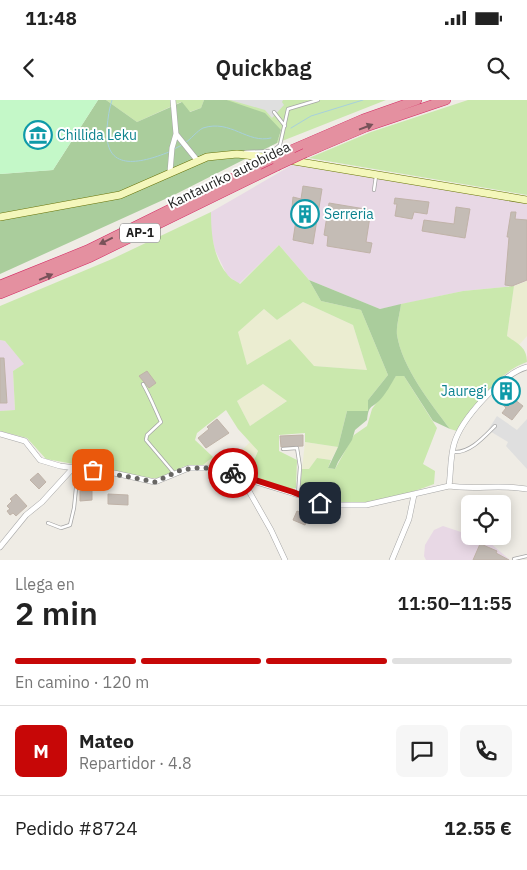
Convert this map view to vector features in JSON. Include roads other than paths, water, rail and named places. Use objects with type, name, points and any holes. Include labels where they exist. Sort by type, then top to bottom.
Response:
[{"type":"highway","name":"Kantauriko autobidea","points":[[0,285],[87,250],[291,150],[363,119],[417,100]]},
{"type":"highway","name":"Kantauriko autobidea","points":[[0,294],[91,257],[305,153],[366,127],[446,100]]},
{"type":"main road","points":[[0,217],[120,195],[142,187],[197,160],[237,154],[299,162],[527,200]]},
{"type":"street","points":[[170,172],[172,148],[176,134],[172,100]]},
{"type":"street","points":[[176,134],[197,160]]},
{"type":"street","points":[[449,486],[452,452],[460,432],[488,394],[507,377],[527,367]]},
{"type":"street","points":[[0,434],[25,441],[40,460],[46,463],[155,482],[189,468],[211,468],[298,494],[320,503],[349,506],[366,505],[449,486],[462,488],[509,485],[527,488]]},
{"type":"street","points":[[0,547],[26,515],[76,468]]},
{"type":"street","points":[[241,476],[285,560]]},
{"type":"street","points":[[392,560],[409,519],[414,495]]},
{"type":"lane","points":[[237,154],[248,151],[273,151],[280,145],[288,109],[318,100]]},
{"type":"lane","points":[[274,112],[285,126]]},
{"type":"lane","points":[[280,145],[299,162]]},
{"type":"lane","points":[[374,190],[376,175]]},
{"type":"lane","points":[[142,384],[150,395],[152,406],[161,422],[147,435],[146,440],[175,474]]},
{"type":"lane","points":[[452,452],[462,452],[469,448],[495,426]]},
{"type":"lane","points":[[283,449],[297,448],[300,467],[298,494]]},
{"type":"lane","points":[[48,523],[61,528],[70,525],[74,508],[76,468]]},
{"type":"lane","points":[[514,559],[527,556]]},
{"type":"waterway","points":[[112,100],[107,124],[108,142],[111,152],[117,158],[126,161],[146,160],[169,152]]},
{"type":"waterway","points":[[291,128],[311,116],[363,100]]},
{"type":"waterway","points":[[185,143],[201,129],[213,126],[230,129],[254,138],[271,138]]},
{"type":"waterway","points":[[174,149],[182,145]]},
{"type":"place","name":"Chillida Leku","points":[[38,135]]},
{"type":"place","name":"Serreria","points":[[305,214]]},
{"type":"place","name":"Jauregi","points":[[506,391]]}]
